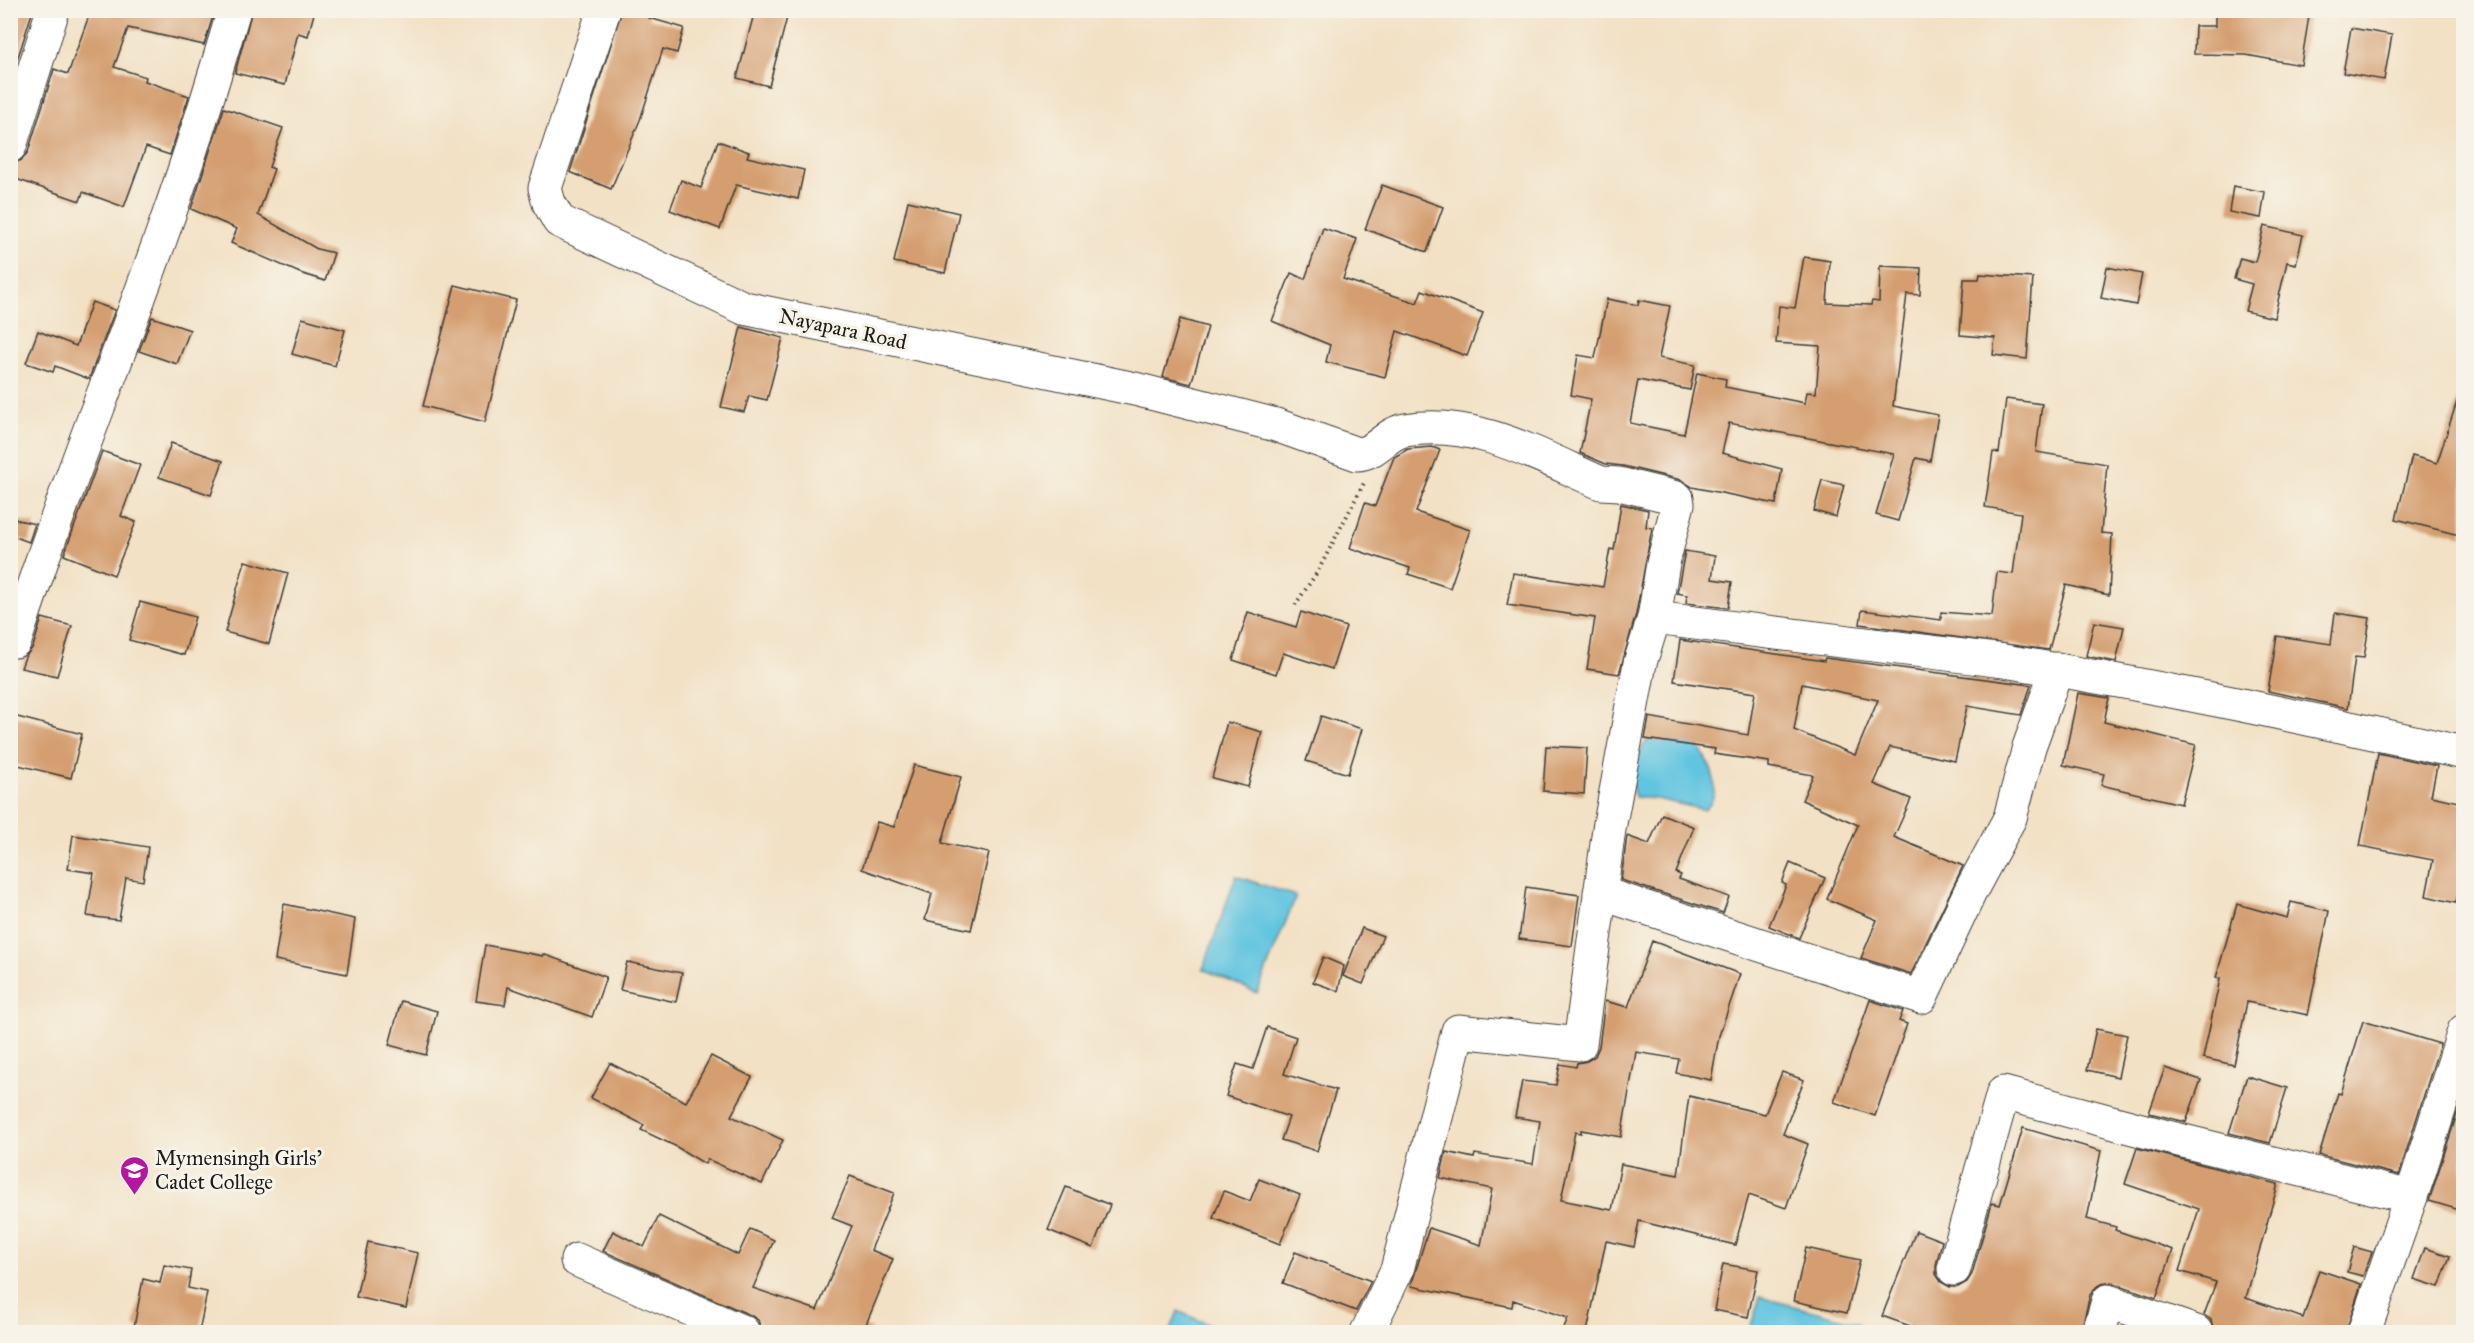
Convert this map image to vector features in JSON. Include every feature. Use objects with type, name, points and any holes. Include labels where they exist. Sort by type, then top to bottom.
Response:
[{"type":"street","points":[[10,146],[53,10]]},
{"type":"street","points":[[10,641],[15,641],[43,551],[166,223],[204,110],[234,10]]},
{"type":"street","name":"Nayapara Road","points":[[604,10],[545,188],[549,203],[559,221],[744,308],[1135,389],[1276,425],[1362,466]]},
{"type":"street","points":[[1362,466],[1370,451],[1388,437],[1402,430],[1446,427],[1489,435],[1601,483],[1619,484],[1672,495],[1677,498],[1678,504],[1663,563],[1654,618],[1640,663],[1609,829],[1581,1044],[1458,1031],[1397,1270],[1367,1332]]},
{"type":"street","points":[[1654,618],[2057,669],[2195,694],[2463,753]]},
{"type":"street","points":[[1600,893],[1921,997],[1970,892],[2010,818],[2029,747],[2057,669]]},
{"type":"street","points":[[2364,1332],[2411,1197],[2463,1035]]},
{"type":"street","points":[[1954,1269],[2003,1093],[2167,1137],[2411,1197]]},
{"type":"street","points":[[577,1260],[743,1332]]},
{"type":"street","points":[[2099,1332],[2108,1301],[2196,1332]]},
{"type":"path","points":[[1295,604],[1318,571],[1362,466]]},
{"type":"water","points":[[1687,731],[1706,759],[1714,780],[1715,790],[1712,800],[1705,810],[1657,799],[1635,797],[1630,777],[1640,751],[1651,735]]},
{"type":"water","points":[[1236,876],[1296,896],[1257,993],[1203,969]]},
{"type":"water","points":[[1760,1297],[1859,1323],[1858,1332],[1749,1332]]},
{"type":"water","points":[[1178,1311],[1225,1332],[1170,1332]]},
{"type":"building","points":[[10,10],[33,10],[10,82]]},
{"type":"building","points":[[91,10],[185,10],[213,16],[204,45],[128,28],[114,67],[146,77],[145,81],[189,96],[170,155],[146,147],[124,207],[83,192],[80,201],[10,177],[10,164],[22,160],[28,152],[54,69],[68,74]]},
{"type":"building","points":[[252,10],[315,10],[308,36],[298,33],[285,85],[235,73]]},
{"type":"building","points":[[622,10],[651,10],[649,18],[684,28],[677,53],[663,49],[640,120],[611,189],[570,172]]},
{"type":"building","points":[[755,10],[789,10],[769,86],[737,78]]},
{"type":"building","points":[[2215,10],[2310,10],[2301,65],[2246,55],[2194,54],[2195,26],[2215,26]]},
{"type":"building","points":[[2351,28],[2392,35],[2384,80],[2343,73]]},
{"type":"building","points":[[224,108],[283,128],[269,167],[274,169],[258,215],[317,249],[334,253],[325,281],[300,273],[231,243],[237,229],[191,209]]},
{"type":"building","points":[[718,141],[749,152],[747,157],[804,170],[798,199],[736,185],[720,229],[670,210],[681,180],[701,188]]},
{"type":"building","points":[[1382,185],[1443,207],[1427,252],[1365,229]]},
{"type":"building","points":[[2233,186],[2265,192],[2261,218],[2229,212]]},
{"type":"building","points":[[908,201],[959,213],[945,273],[894,262]]},
{"type":"building","points":[[2264,226],[2303,235],[2296,264],[2287,262],[2274,318],[2245,311],[2252,284],[2234,279],[2240,258],[2255,262]]},
{"type":"building","points":[[1323,228],[1357,239],[1343,279],[1417,303],[1422,290],[1483,313],[1467,356],[1397,331],[1385,377],[1326,362],[1330,345],[1272,321],[1291,273],[1305,279]]},
{"type":"building","points":[[1804,257],[1830,261],[1827,303],[1871,305],[1872,301],[1879,302],[1880,266],[1921,268],[1920,295],[1907,294],[1893,406],[1938,415],[1930,461],[1916,458],[1898,521],[1876,515],[1894,454],[1729,423],[1722,453],[1782,469],[1776,504],[1692,487],[1681,480],[1606,464],[1580,453],[1591,399],[1571,395],[1578,355],[1595,358],[1607,299],[1638,305],[1639,300],[1670,306],[1659,358],[1695,365],[1690,390],[1638,380],[1630,423],[1684,434],[1697,373],[1726,379],[1725,387],[1805,403],[1807,392],[1816,393],[1820,346],[1776,343],[1779,306],[1795,308]]},
{"type":"building","points":[[2107,267],[2142,274],[2136,305],[2101,298]]},
{"type":"building","points":[[1980,274],[2033,278],[2027,359],[1993,355],[1995,338],[1960,335],[1964,279],[1979,279]]},
{"type":"building","points":[[455,285],[516,300],[485,422],[423,406]]},
{"type":"building","points":[[92,302],[115,310],[89,379],[55,366],[53,372],[26,363],[38,331],[76,346]]},
{"type":"building","points":[[152,317],[190,330],[177,364],[139,351]]},
{"type":"building","points":[[302,318],[345,330],[335,366],[292,354]]},
{"type":"building","points":[[1180,319],[1208,327],[1191,384],[1163,377]]},
{"type":"building","points":[[741,327],[783,338],[767,400],[749,396],[744,412],[721,407]]},
{"type":"building","points":[[2459,395],[2463,395],[2463,536],[2396,519],[2412,456],[2437,463]]},
{"type":"building","points":[[2006,399],[2042,404],[2036,452],[2107,464],[2101,533],[2112,534],[2109,595],[2066,585],[2049,650],[1860,624],[1862,610],[1941,620],[1941,612],[1992,616],[1997,572],[2013,574],[2021,513],[1985,507],[1993,452],[1999,453]]},
{"type":"building","points":[[171,443],[223,461],[211,495],[159,477]]},
{"type":"building","points":[[1432,447],[1440,450],[1416,512],[1470,530],[1450,588],[1408,574],[1410,568],[1350,548],[1365,503],[1375,506],[1394,457],[1408,449]]},
{"type":"building","points":[[102,451],[140,465],[121,516],[136,522],[114,575],[64,555]]},
{"type":"building","points":[[1822,480],[1844,485],[1836,517],[1814,511]]},
{"type":"building","points":[[1621,504],[1648,510],[1646,527],[1652,528],[1636,614],[1619,674],[1587,669],[1595,618],[1507,605],[1513,573],[1603,587],[1610,549],[1614,550]]},
{"type":"building","points":[[10,518],[35,524],[29,542],[10,535]]},
{"type":"building","points":[[1685,551],[1715,556],[1712,579],[1732,582],[1728,608],[1686,603],[1687,595],[1677,593]]},
{"type":"building","points":[[245,561],[288,573],[269,644],[225,632]]},
{"type":"building","points":[[140,602],[195,617],[184,655],[129,640]]},
{"type":"building","points":[[1248,612],[1296,627],[1301,612],[1346,627],[1332,669],[1283,653],[1276,674],[1233,660]]},
{"type":"building","points":[[2335,613],[2370,618],[2364,658],[2355,657],[2348,708],[2268,691],[2277,636],[2331,644]]},
{"type":"building","points":[[42,618],[72,626],[57,676],[21,668],[25,657],[33,647]]},
{"type":"building","points":[[2094,622],[2124,627],[2116,662],[2086,656]]},
{"type":"building","points":[[1680,640],[1824,661],[1825,658],[2031,685],[2021,715],[1967,706],[1955,761],[1890,747],[1874,784],[1911,799],[1894,837],[1963,866],[1911,974],[1861,958],[1877,920],[1827,899],[1858,825],[1802,800],[1813,775],[1769,767],[1769,762],[1714,754],[1715,749],[1645,739],[1649,717],[1748,735],[1755,693],[1674,681]],"holes":[[[1802,684],[1878,700],[1855,755],[1794,730]]]},
{"type":"building","points":[[2078,693],[2109,698],[2104,722],[2196,745],[2181,804],[2101,785],[2104,774],[2063,765]]},
{"type":"building","points":[[10,715],[82,734],[71,778],[10,763]]},
{"type":"building","points":[[1321,716],[1362,729],[1348,774],[1306,761]]},
{"type":"building","points":[[1227,722],[1262,732],[1248,787],[1212,778]]},
{"type":"building","points":[[1546,746],[1587,748],[1584,794],[1543,791]]},
{"type":"building","points":[[2378,753],[2437,766],[2431,796],[2463,803],[2463,867],[2456,903],[2426,896],[2433,860],[2360,846]]},
{"type":"building","points":[[914,765],[961,777],[942,843],[989,853],[971,930],[925,920],[932,894],[862,869],[877,822],[894,827]]},
{"type":"building","points":[[1662,814],[1694,827],[1676,873],[1681,875],[1679,879],[1729,897],[1723,913],[1621,880],[1627,836],[1649,844]]},
{"type":"building","points":[[73,835],[148,847],[143,881],[126,878],[119,920],[87,916],[94,873],[68,869]]},
{"type":"building","points":[[1790,863],[1825,878],[1799,938],[1769,926],[1786,885],[1782,883]]},
{"type":"building","points":[[1526,887],[1579,895],[1572,946],[1519,939]]},
{"type":"building","points":[[2291,902],[2329,911],[2308,1015],[2247,1002],[2234,1065],[2203,1058],[2220,979],[2216,978],[2237,904],[2287,918]]},
{"type":"building","points":[[284,904],[355,919],[347,974],[275,960]]},
{"type":"building","points":[[1362,928],[1383,936],[1363,984],[1343,976]]},
{"type":"building","points":[[1652,941],[1740,974],[1719,1036],[1711,1080],[1676,1073],[1679,1059],[1636,1052],[1621,1137],[1581,1130],[1581,1133],[1575,1132],[1561,1200],[1612,1210],[1621,1164],[1678,1175],[1689,1096],[1765,1114],[1782,1072],[1804,1080],[1783,1134],[1808,1144],[1786,1208],[1749,1195],[1735,1245],[1639,1221],[1634,1247],[1606,1241],[1587,1332],[1562,1332],[1568,1318],[1513,1300],[1512,1307],[1411,1286],[1429,1228],[1481,1245],[1492,1189],[1440,1178],[1446,1152],[1474,1158],[1475,1154],[1533,1164],[1540,1121],[1515,1117],[1522,1081],[1556,1085],[1560,1064],[1576,1067],[1577,1063],[1595,1056],[1599,1047],[1605,1001],[1628,1007]]},
{"type":"building","points":[[485,945],[543,956],[543,954],[606,977],[592,1017],[508,987],[505,1005],[476,1001]]},
{"type":"building","points":[[1323,957],[1344,966],[1338,991],[1313,982]]},
{"type":"building","points":[[627,962],[682,973],[676,1002],[620,990]]},
{"type":"building","points":[[1870,1000],[1903,1011],[1899,1021],[1907,1024],[1875,1116],[1834,1102]]},
{"type":"building","points":[[401,1001],[437,1011],[426,1055],[389,1045]]},
{"type":"building","points":[[2363,1021],[2440,1044],[2399,1175],[2319,1155],[2338,1093],[2341,1094]]},
{"type":"building","points":[[1267,1027],[1296,1037],[1284,1074],[1336,1090],[1317,1151],[1281,1140],[1289,1117],[1226,1096],[1237,1064],[1253,1069]]},
{"type":"building","points":[[2096,1029],[2127,1035],[2118,1077],[2087,1070]]},
{"type":"building","points":[[711,1056],[752,1077],[731,1116],[783,1140],[762,1184],[707,1159],[705,1164],[675,1146],[641,1130],[644,1125],[591,1098],[610,1063],[686,1102]]},
{"type":"building","points":[[2165,1068],[2201,1080],[2186,1122],[2149,1113]]},
{"type":"building","points":[[2247,1076],[2287,1088],[2270,1143],[2229,1133]]},
{"type":"building","points":[[2463,1095],[2463,1211],[2429,1201]]},
{"type":"building","points":[[2023,1128],[2101,1151],[2087,1219],[2116,1227],[2115,1230],[2173,1250],[2156,1298],[2114,1283],[2104,1283],[2096,1287],[2090,1295],[2081,1332],[1927,1332],[1882,1316],[1916,1231],[1942,1241],[1936,1265],[1936,1274],[1941,1282],[1950,1287],[1958,1287],[1967,1282],[1972,1274],[1992,1203],[2000,1205]]},
{"type":"building","points":[[2137,1148],[2278,1184],[2246,1298],[2303,1318],[2319,1270],[2361,1284],[2346,1332],[2214,1332],[2211,1320],[2204,1315],[2216,1282],[2179,1271],[2199,1209],[2125,1184]]},
{"type":"building","points":[[850,1176],[894,1193],[871,1250],[893,1259],[865,1327],[871,1329],[870,1332],[774,1332],[760,1326],[758,1320],[750,1315],[603,1251],[613,1231],[644,1247],[659,1216],[738,1255],[750,1229],[774,1240],[753,1288],[817,1310],[852,1226],[832,1218]]},
{"type":"building","points":[[1259,1179],[1300,1195],[1280,1244],[1213,1218],[1224,1191],[1250,1201]]},
{"type":"building","points":[[1066,1187],[1110,1205],[1093,1248],[1048,1230]]},
{"type":"building","points":[[368,1242],[418,1253],[406,1308],[356,1297]]},
{"type":"building","points":[[2354,1247],[2372,1252],[2363,1276],[2347,1272]]},
{"type":"building","points":[[1806,1248],[1860,1260],[1847,1313],[1794,1301]]},
{"type":"building","points":[[2425,1248],[2450,1256],[2439,1287],[2414,1279]]},
{"type":"building","points":[[1295,1252],[1371,1281],[1356,1311],[1283,1283]]},
{"type":"building","points":[[1723,1264],[1758,1270],[1748,1317],[1714,1310]]},
{"type":"building","points":[[164,1265],[191,1270],[188,1288],[207,1292],[199,1332],[162,1332],[134,1327],[143,1279],[160,1283]]},
{"type":"place","name":"Mymensingh Girls' Cadet College","points":[[134,1196]]}]
